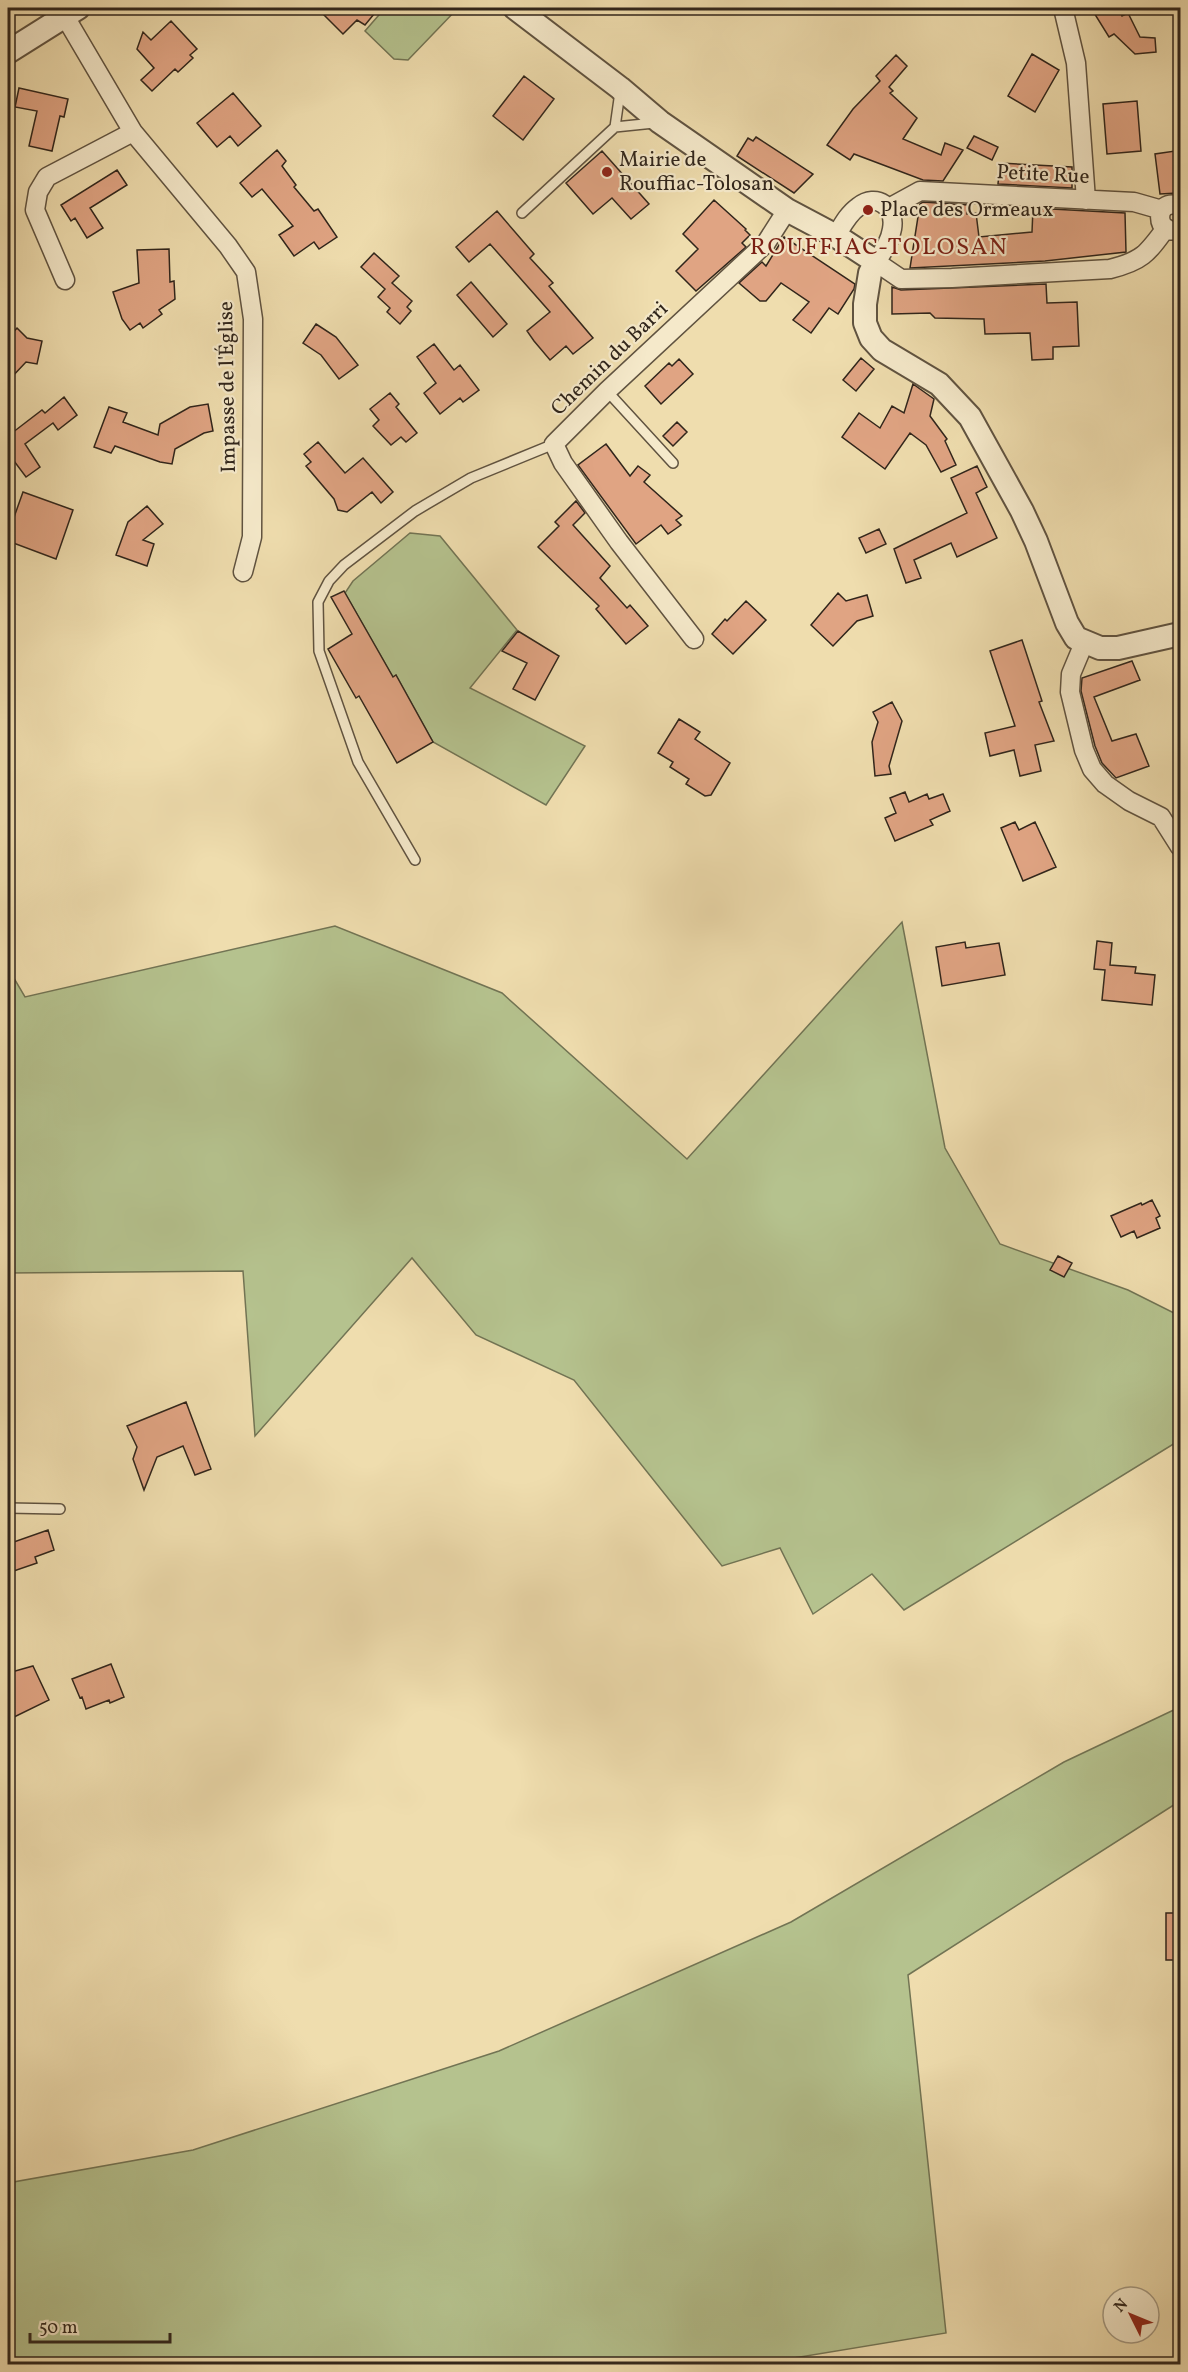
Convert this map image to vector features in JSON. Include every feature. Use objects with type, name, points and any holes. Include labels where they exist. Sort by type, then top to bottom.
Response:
[{"type":"street","points":[[515,8],[538,15],[660,122],[787,210],[836,236],[901,279],[1110,269],[1134,263],[1173,229],[1160,220],[1162,210],[1171,204],[1180,206]]},
{"type":"street","points":[[1063,8],[1076,63],[1086,200]]},
{"type":"street","points":[[8,52],[68,10]]},
{"type":"street","name":"Impasse de l'Église","points":[[68,10],[133,132],[228,246],[246,272],[254,320],[252,537],[243,572]]},
{"type":"street","points":[[65,280],[35,210],[38,192],[47,177],[133,132]]},
{"type":"street","name":"Petite Rue","points":[[889,208],[920,191],[1134,202],[1162,210]]},
{"type":"street","points":[[836,236],[845,220],[859,206],[869,202],[880,202],[889,208],[893,215],[892,229],[889,242],[870,273],[865,323],[872,338],[882,350],[939,384],[970,417],[1022,511],[1067,623],[1076,638],[1100,648],[1118,648],[1180,634]]},
{"type":"street","name":"Chemin du Barri","points":[[694,639],[619,542],[563,463],[554,444],[607,391],[766,243],[787,210]]},
{"type":"street","points":[[1084,643],[1071,674],[1071,692],[1084,750],[1092,769],[1105,784],[1129,801],[1161,817],[1180,847]]},
{"type":"lane","points":[[615,128],[620,88]]},
{"type":"lane","points":[[522,213],[615,128],[660,122]]},
{"type":"lane","points":[[607,391],[673,463]]},
{"type":"lane","points":[[415,860],[358,762],[319,651],[318,602],[329,581],[344,565],[415,511],[471,478],[554,444]]},
{"type":"lane","points":[[8,1508],[60,1509]]},
{"type":"green space","points":[[385,8],[458,8],[408,60],[394,59],[365,31]]},
{"type":"green space","points":[[410,533],[440,536],[517,630],[470,688],[585,746],[546,805],[433,742],[396,675],[393,677],[345,593],[353,581]]},
{"type":"green space","points":[[902,922],[945,1148],[1000,1244],[1128,1290],[1180,1316],[1180,1440],[904,1610],[872,1574],[813,1614],[780,1548],[722,1566],[574,1380],[476,1335],[412,1258],[255,1436],[243,1271],[8,1273],[8,968],[25,997],[335,926],[502,993],[687,1159]]},
{"type":"green space","points":[[1180,1707],[1180,1801],[908,1975],[946,2333],[758,2364],[8,2364],[8,2183],[193,2150],[499,2051],[791,1922],[1064,1762]]},
{"type":"building","points":[[317,8],[379,8],[365,25],[357,20],[343,34]]},
{"type":"building","points":[[1091,8],[1118,8],[1122,16],[1128,13],[1140,37],[1155,38],[1156,52],[1135,54],[1114,34],[1109,37]]},
{"type":"building","points":[[171,21],[197,49],[190,55],[193,58],[178,72],[175,69],[152,91],[141,80],[154,68],[137,49],[143,32],[151,40]]},
{"type":"building","points":[[1032,54],[1059,70],[1035,112],[1008,96]]},
{"type":"building","points":[[896,55],[907,66],[889,87],[893,91],[890,93],[917,118],[903,139],[941,155],[945,143],[963,150],[943,181],[923,180],[854,154],[850,160],[827,145],[853,109],[880,81],[876,76]]},
{"type":"building","points":[[524,76],[554,99],[523,140],[493,116]]},
{"type":"building","points":[[19,88],[68,99],[64,117],[60,116],[52,151],[29,146],[37,111],[15,107]]},
{"type":"building","points":[[233,93],[261,126],[238,146],[230,136],[217,147],[197,123]]},
{"type":"building","points":[[1137,101],[1141,151],[1107,154],[1103,104]]},
{"type":"building","points":[[974,136],[998,147],[992,160],[967,148]]},
{"type":"building","points":[[756,137],[813,174],[794,193],[737,156],[748,138],[753,141]]},
{"type":"building","points":[[277,150],[286,161],[282,166],[296,185],[294,187],[314,211],[318,209],[337,237],[319,249],[314,242],[294,256],[279,235],[293,226],[262,189],[252,197],[240,183]]},
{"type":"building","points":[[602,151],[649,204],[631,219],[612,198],[593,214],[566,183]]},
{"type":"building","points":[[1175,151],[1177,193],[1160,194],[1155,154]]},
{"type":"building","points":[[1000,163],[1072,167],[1072,188],[998,184]]},
{"type":"building","points":[[117,170],[127,185],[90,208],[103,228],[87,238],[75,218],[71,221],[61,205]]},
{"type":"building","points":[[714,200],[750,235],[742,243],[746,247],[696,291],[676,271],[698,249],[683,234]]},
{"type":"building","points":[[923,202],[968,205],[967,214],[976,213],[979,237],[1032,232],[1033,208],[1125,213],[1126,252],[1045,261],[910,268],[920,204]]},
{"type":"building","points":[[497,211],[534,254],[530,258],[553,283],[549,286],[593,338],[573,354],[566,346],[550,360],[534,341],[527,331],[550,312],[490,244],[469,262],[456,247]]},
{"type":"building","points":[[784,237],[855,284],[838,314],[829,308],[811,333],[793,320],[809,302],[781,283],[766,301],[760,301],[739,283],[762,262],[766,266]]},
{"type":"building","points":[[169,249],[170,282],[174,281],[175,299],[159,310],[162,314],[143,328],[140,323],[130,330],[122,319],[113,292],[139,283],[137,250]]},
{"type":"building","points":[[374,253],[399,276],[392,283],[412,301],[407,307],[411,311],[400,324],[387,312],[390,308],[378,297],[385,289],[361,267]]},
{"type":"building","points":[[471,282],[507,324],[493,337],[457,295]]},
{"type":"building","points":[[1046,284],[1047,303],[1077,302],[1079,346],[1053,347],[1053,359],[1032,360],[1030,333],[985,334],[984,319],[935,318],[930,313],[892,314],[892,287],[901,290]]},
{"type":"building","points":[[316,324],[336,337],[358,365],[339,379],[321,355],[303,343]]},
{"type":"building","points":[[17,328],[27,338],[42,341],[37,364],[26,362],[8,381],[8,338]]},
{"type":"building","points":[[434,344],[454,370],[460,365],[479,390],[463,402],[460,398],[440,414],[424,393],[436,383],[417,357]]},
{"type":"building","points":[[861,358],[874,369],[856,391],[843,380]]},
{"type":"building","points":[[679,359],[693,374],[661,404],[645,386],[669,363],[672,366]]},
{"type":"building","points":[[913,384],[934,399],[930,416],[947,439],[945,441],[956,465],[941,472],[926,445],[910,433],[885,469],[842,437],[859,413],[880,428],[892,406],[904,413]]},
{"type":"building","points":[[390,393],[399,404],[396,407],[417,433],[406,442],[401,437],[391,445],[373,426],[379,420],[370,409]]},
{"type":"building","points":[[64,397],[77,415],[58,430],[53,423],[25,444],[40,467],[26,477],[8,453],[8,436],[42,410],[45,413]]},
{"type":"building","points":[[208,404],[213,431],[204,433],[175,449],[172,464],[115,446],[111,453],[94,447],[109,407],[127,413],[123,422],[158,435],[160,424],[190,407]]},
{"type":"building","points":[[677,422],[687,432],[673,446],[663,436]]},
{"type":"building","points":[[318,442],[345,473],[363,458],[393,492],[381,503],[372,492],[347,512],[338,510],[334,499],[306,466],[311,462],[304,454]]},
{"type":"building","points":[[606,444],[630,476],[638,466],[650,475],[644,482],[682,516],[676,520],[681,525],[668,534],[661,525],[636,544],[578,465]]},
{"type":"building","points":[[977,466],[987,487],[976,493],[997,538],[957,557],[951,543],[914,560],[921,578],[906,583],[894,549],[967,513],[951,478]]},
{"type":"building","points":[[23,492],[73,510],[56,559],[8,541],[8,534]]},
{"type":"building","points":[[576,501],[585,513],[573,525],[610,566],[600,578],[627,608],[630,605],[648,626],[626,644],[596,609],[599,606],[538,547],[559,526],[555,522]]},
{"type":"building","points":[[147,506],[163,524],[143,540],[154,544],[147,566],[116,555],[128,522]]},
{"type":"building","points":[[879,529],[886,544],[866,553],[859,538]]},
{"type":"building","points":[[344,591],[393,677],[396,675],[433,742],[397,763],[359,696],[356,698],[328,649],[352,634],[331,597]]},
{"type":"building","points":[[838,593],[846,601],[867,595],[873,616],[857,621],[833,646],[811,625]]},
{"type":"building","points":[[746,601],[766,620],[733,654],[712,634]]},
{"type":"building","points":[[518,631],[559,656],[535,700],[513,689],[527,663],[502,651]]},
{"type":"building","points":[[1022,640],[1042,701],[1039,702],[1054,741],[1035,745],[1041,771],[1020,776],[1014,750],[990,756],[985,733],[1015,726],[990,651]]},
{"type":"building","points":[[1132,661],[1140,680],[1094,697],[1112,741],[1136,734],[1149,766],[1116,778],[1102,763],[1095,746],[1081,691],[1082,678]]},
{"type":"building","points":[[892,702],[902,721],[889,766],[891,774],[875,776],[872,742],[878,722],[873,712]]},
{"type":"building","points":[[679,719],[700,732],[695,739],[730,763],[711,795],[705,796],[686,784],[689,779],[670,767],[673,762],[658,753]]},
{"type":"building","points":[[905,792],[909,802],[927,794],[929,799],[943,794],[950,811],[930,820],[933,825],[895,841],[885,818],[896,813],[890,798]]},
{"type":"building","points":[[1015,822],[1019,830],[1035,822],[1056,867],[1023,881],[1001,828]]},
{"type":"building","points":[[1097,941],[1112,943],[1110,965],[1136,967],[1135,973],[1155,975],[1152,1005],[1102,1000],[1105,970],[1094,969]]},
{"type":"building","points":[[965,942],[966,948],[999,943],[1005,975],[942,986],[936,947]]},
{"type":"building","points":[[1152,1200],[1160,1216],[1156,1218],[1160,1228],[1137,1238],[1134,1231],[1121,1237],[1111,1216]]},
{"type":"building","points":[[1058,1256],[1072,1263],[1064,1277],[1050,1270]]},
{"type":"building","points":[[186,1402],[211,1469],[195,1475],[183,1446],[157,1457],[144,1490],[133,1459],[137,1447],[127,1426]]},
{"type":"building","points":[[48,1530],[54,1550],[35,1557],[37,1563],[8,1573],[8,1544]]},
{"type":"building","points":[[111,1664],[124,1697],[86,1709],[72,1679]]},
{"type":"building","points":[[33,1666],[49,1700],[8,1720],[8,1673]]},
{"type":"building","points":[[1166,1913],[1180,1913],[1180,1960],[1166,1960]]},
{"type":"place","name":"Mairie de Rouffiac-Tolosan","points":[[607,172]]},
{"type":"place","name":"Place des Ormeaux","points":[[868,210]]},
{"type":"district","name":"ROUFFIAC-TOLOSAN","points":[[879,248]]}]
